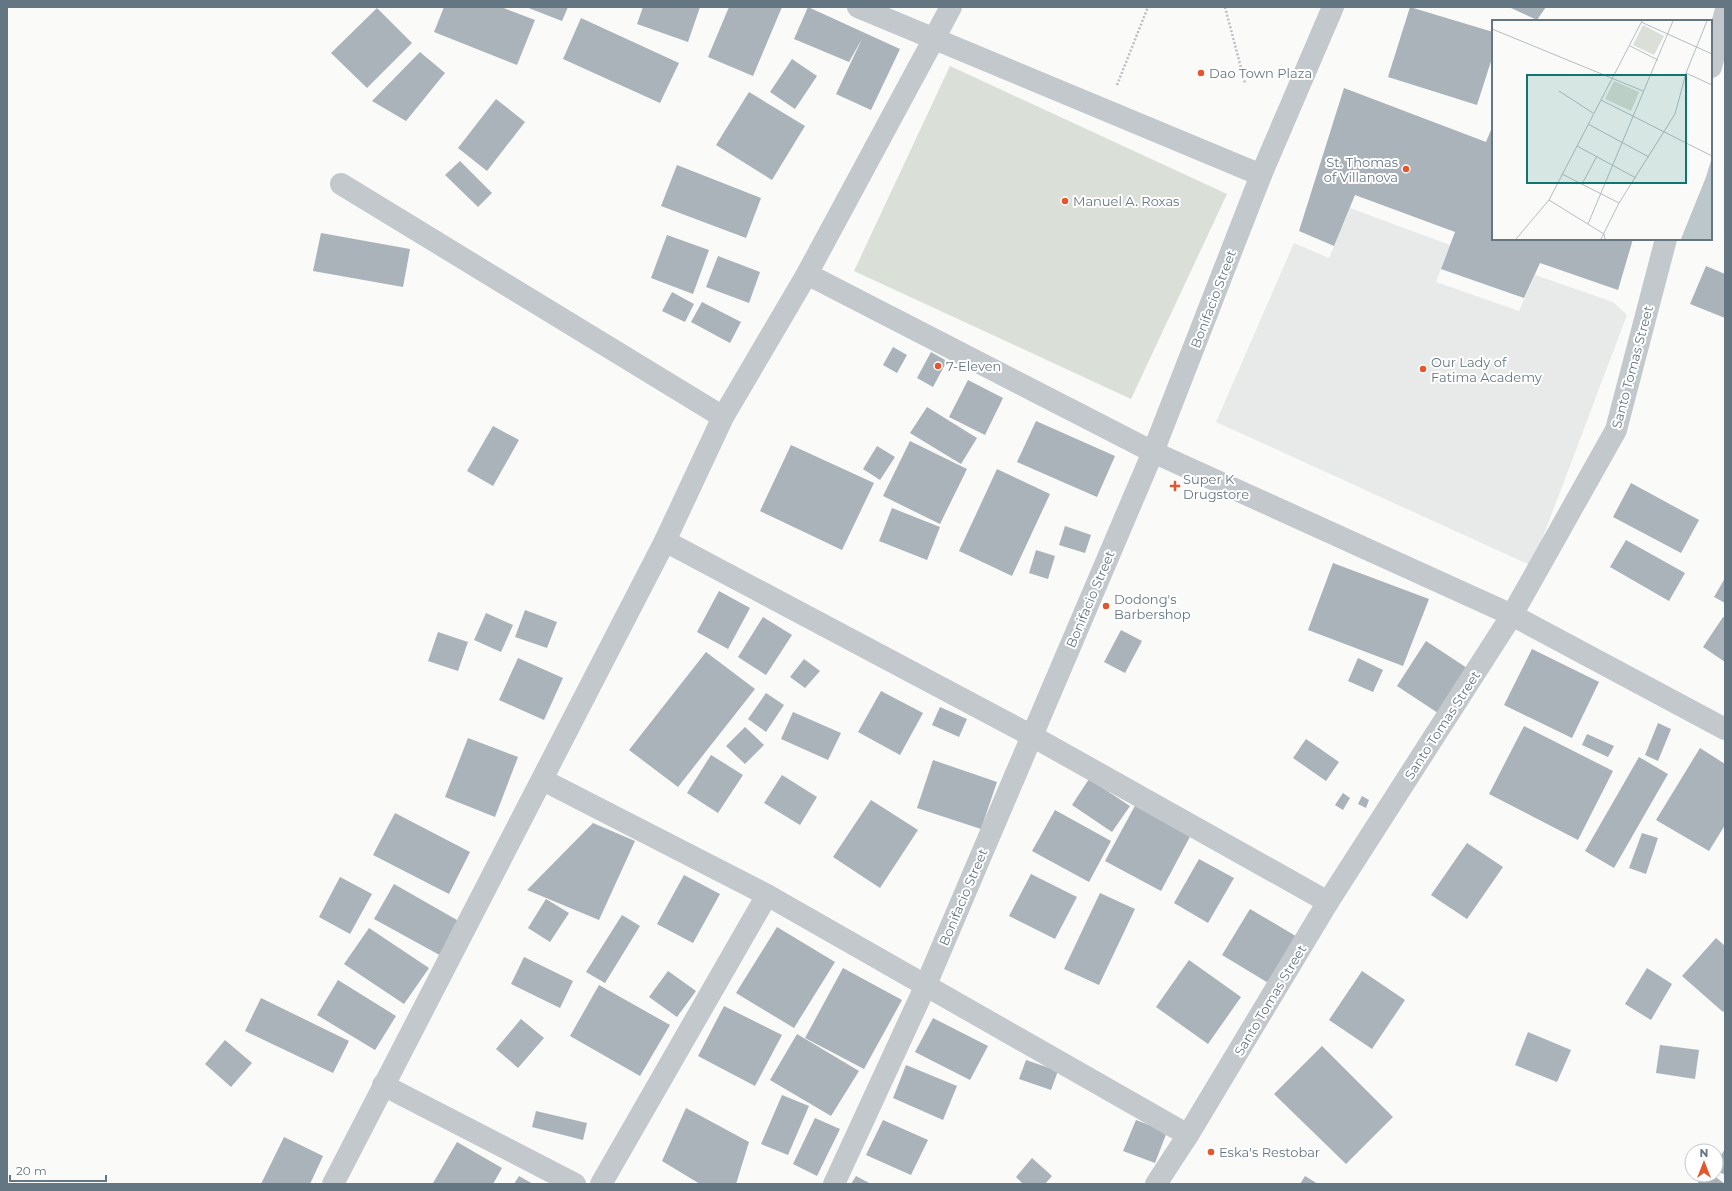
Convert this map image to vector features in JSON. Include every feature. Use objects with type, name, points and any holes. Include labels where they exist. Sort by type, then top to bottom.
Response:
[{"type":"street","points":[[858,7],[1261,175]]},
{"type":"street","points":[[333,1184],[383,1085],[543,780],[665,541],[723,417],[807,274],[951,7]]},
{"type":"street","name":"Bonifacio Street","points":[[834,1184],[925,986],[1153,452],[1261,175],[1332,7]]},
{"type":"street","points":[[1712,63],[1725,14]]},
{"type":"street","points":[[341,184],[723,417]]},
{"type":"street","name":"Santo Tomas Street","points":[[1156,1184],[1188,1135],[1328,902],[1512,615],[1616,430],[1666,240]]},
{"type":"street","points":[[807,274],[1153,452],[1512,615],[1725,729]]},
{"type":"street","points":[[665,541],[1032,736],[1328,902]]},
{"type":"street","points":[[543,780],[767,895],[1188,1135]]},
{"type":"street","points":[[600,1184],[767,895]]},
{"type":"street","points":[[383,1085],[575,1184]]},
{"type":"path","points":[[1106,111],[1148,7]]},
{"type":"path","points":[[1225,7],[1245,83]]},
{"type":"shaded area","points":[[950,66],[1227,194],[1131,399],[854,271]]},
{"type":"shaded area","name":"Our Lady of Fatima Academy","points":[[1350,208],[1450,245],[1436,282],[1519,311],[1535,275],[1613,302],[1627,315],[1532,566],[1216,422],[1294,243],[1329,258]]},
{"type":"building","points":[[444,7],[501,7],[535,20],[517,65],[434,32]]},
{"type":"building","points":[[526,7],[568,7],[562,21]]},
{"type":"building","points":[[643,7],[700,7],[688,42],[637,24]]},
{"type":"building","points":[[729,7],[782,7],[753,76],[708,57]]},
{"type":"building","points":[[808,7],[900,49],[871,110],[836,94],[862,39],[849,62],[794,39]]},
{"type":"building","points":[[1410,7],[1492,32],[1492,58],[1477,105],[1388,77]]},
{"type":"building","points":[[1509,7],[1546,7],[1537,20]]},
{"type":"building","points":[[377,8],[412,43],[367,88],[331,53]]},
{"type":"building","points":[[581,18],[679,63],[660,103],[563,59]]},
{"type":"building","points":[[420,52],[445,73],[406,121],[372,101]]},
{"type":"building","points":[[792,59],[817,76],[795,109],[770,92]]},
{"type":"building","name":"St. Thomas of Villanova","points":[[1344,88],[1486,142],[1492,127],[1492,240],[1633,240],[1618,290],[1540,263],[1524,298],[1441,269],[1455,232],[1355,195],[1334,246],[1299,231]]},
{"type":"building","points":[[749,92],[805,126],[772,180],[716,145]]},
{"type":"building","points":[[496,99],[525,122],[487,171],[458,148]]},
{"type":"building","points":[[460,161],[492,193],[478,207],[445,175]]},
{"type":"building","points":[[677,165],[761,198],[746,238],[661,206]]},
{"type":"building","points":[[321,233],[410,249],[403,287],[313,271]]},
{"type":"building","points":[[667,235],[709,250],[693,294],[651,278]]},
{"type":"building","points":[[718,256],[760,272],[749,303],[706,287]]},
{"type":"building","points":[[1706,266],[1725,274],[1725,318],[1690,304]]},
{"type":"building","points":[[672,292],[694,304],[685,322],[662,311]]},
{"type":"building","points":[[702,302],[741,322],[730,343],[691,322]]},
{"type":"building","points":[[893,347],[907,355],[897,373],[883,365]]},
{"type":"building","points":[[931,352],[947,361],[933,387],[917,378]]},
{"type":"building","points":[[968,380],[1003,398],[985,435],[949,417]]},
{"type":"building","points":[[927,407],[977,438],[961,464],[910,433]]},
{"type":"building","points":[[1036,421],[1115,456],[1097,497],[1017,462]]},
{"type":"building","points":[[493,426],[519,440],[493,486],[467,471]]},
{"type":"building","points":[[910,441],[967,469],[940,524],[883,496]]},
{"type":"building","points":[[791,445],[874,483],[842,550],[760,511]]},
{"type":"building","points":[[877,446],[895,457],[880,480],[863,469]]},
{"type":"building","points":[[997,469],[1050,494],[1012,576],[959,551]]},
{"type":"building","points":[[1631,483],[1699,520],[1681,553],[1613,517]]},
{"type":"building","points":[[892,508],[940,527],[927,560],[879,541]]},
{"type":"building","points":[[1065,526],[1091,535],[1085,553],[1059,545]]},
{"type":"building","points":[[1626,540],[1685,573],[1669,601],[1610,567]]},
{"type":"building","points":[[1036,550],[1055,556],[1048,579],[1029,573]]},
{"type":"building","points":[[1333,563],[1429,599],[1403,666],[1308,630]]},
{"type":"building","points":[[1725,578],[1725,603],[1714,597]]},
{"type":"building","points":[[719,591],[750,608],[728,649],[697,632]]},
{"type":"building","points":[[525,610],[557,622],[547,648],[515,637]]},
{"type":"building","points":[[486,613],[513,625],[501,652],[474,640]]},
{"type":"building","points":[[763,617],[792,635],[766,675],[738,657]]},
{"type":"building","points":[[1723,617],[1725,618],[1725,662],[1703,647]]},
{"type":"building","points":[[1121,630],[1142,641],[1125,673],[1104,662]]},
{"type":"building","points":[[438,632],[468,642],[458,671],[428,661]]},
{"type":"building","points":[[1426,641],[1467,668],[1438,713],[1397,686]]},
{"type":"building","points":[[1532,649],[1599,682],[1572,738],[1504,705]]},
{"type":"building","points":[[706,652],[755,689],[678,787],[629,750]]},
{"type":"building","points":[[518,658],[563,678],[544,720],[499,700]]},
{"type":"building","points":[[1358,658],[1383,670],[1373,692],[1348,681]]},
{"type":"building","points":[[804,659],[820,671],[805,688],[790,677]]},
{"type":"building","points":[[881,691],[923,713],[900,755],[858,732]]},
{"type":"building","points":[[766,693],[784,705],[766,732],[748,719]]},
{"type":"building","points":[[940,707],[967,719],[959,737],[932,725]]},
{"type":"building","points":[[793,712],[841,733],[828,760],[781,739]]},
{"type":"building","points":[[1658,723],[1671,729],[1658,761],[1645,755]]},
{"type":"building","points":[[1524,726],[1613,771],[1578,840],[1489,794]]},
{"type":"building","points":[[745,727],[764,745],[745,764],[726,746]]},
{"type":"building","points":[[1587,734],[1614,746],[1608,757],[1582,745]]},
{"type":"building","points":[[468,738],[518,757],[495,817],[445,797]]},
{"type":"building","points":[[1306,739],[1339,762],[1326,781],[1293,758]]},
{"type":"building","points":[[1700,748],[1725,764],[1725,825],[1709,851],[1656,820]]},
{"type":"building","points":[[711,755],[743,775],[718,813],[687,793]]},
{"type":"building","points":[[1639,757],[1668,774],[1614,868],[1585,851]]},
{"type":"building","points":[[933,760],[997,782],[981,829],[917,808]]},
{"type":"building","points":[[782,775],[817,797],[800,825],[764,803]]},
{"type":"building","points":[[1089,779],[1130,806],[1112,832],[1072,805]]},
{"type":"building","points":[[1343,793],[1350,798],[1343,810],[1335,805]]},
{"type":"building","points":[[1362,796],[1369,800],[1366,808],[1358,804]]},
{"type":"building","points":[[871,800],[918,830],[880,888],[833,857]]},
{"type":"building","points":[[1137,802],[1193,831],[1161,891],[1105,861]]},
{"type":"building","points":[[1055,810],[1111,841],[1089,882],[1032,851]]},
{"type":"building","points":[[395,813],[470,852],[449,894],[373,855]]},
{"type":"building","points":[[593,823],[635,841],[599,920],[527,890]]},
{"type":"building","points":[[1642,833],[1658,838],[1646,874],[1629,868]]},
{"type":"building","points":[[1467,843],[1503,867],[1467,919],[1431,895]]},
{"type":"building","points":[[1199,859],[1234,878],[1208,923],[1174,903]]},
{"type":"building","points":[[1031,874],[1077,897],[1055,939],[1009,916]]},
{"type":"building","points":[[684,875],[720,894],[693,943],[657,924]]},
{"type":"building","points":[[340,877],[372,894],[350,934],[319,917]]},
{"type":"building","points":[[394,884],[464,924],[445,958],[374,919]]},
{"type":"building","points":[[1100,893],[1135,909],[1099,985],[1064,969]]},
{"type":"building","points":[[546,899],[569,913],[550,942],[528,928]]},
{"type":"building","points":[[1250,909],[1299,938],[1270,984],[1222,955]]},
{"type":"building","points":[[622,915],[640,926],[605,983],[586,972]]},
{"type":"building","points":[[777,927],[835,962],[794,1028],[736,993]]},
{"type":"building","points":[[369,928],[429,968],[404,1004],[344,964]]},
{"type":"building","points":[[1716,938],[1725,946],[1725,1010],[1723,1012],[1682,976]]},
{"type":"building","points":[[524,957],[573,981],[560,1008],[511,984]]},
{"type":"building","points":[[1189,960],[1241,997],[1208,1044],[1156,1007]]},
{"type":"building","points":[[843,968],[902,1000],[864,1069],[805,1038]]},
{"type":"building","points":[[1647,968],[1672,984],[1651,1020],[1625,1004]]},
{"type":"building","points":[[668,971],[696,991],[677,1017],[649,997]]},
{"type":"building","points":[[1362,971],[1405,1000],[1372,1049],[1329,1020]]},
{"type":"building","points":[[338,980],[396,1016],[375,1050],[317,1015]]},
{"type":"building","points":[[599,985],[670,1025],[640,1076],[570,1036]]},
{"type":"building","points":[[261,998],[349,1041],[333,1073],[245,1031]]},
{"type":"building","points":[[724,1006],[782,1035],[755,1086],[698,1056]]},
{"type":"building","points":[[933,1018],[988,1046],[970,1080],[915,1052]]},
{"type":"building","points":[[521,1019],[544,1038],[518,1068],[496,1049]]},
{"type":"building","points":[[1528,1032],[1571,1050],[1557,1082],[1515,1065]]},
{"type":"building","points":[[797,1034],[859,1071],[831,1116],[770,1080]]},
{"type":"building","points":[[225,1040],[252,1063],[231,1087],[205,1064]]},
{"type":"building","points":[[1660,1045],[1699,1050],[1695,1079],[1656,1073]]},
{"type":"building","points":[[1322,1046],[1393,1117],[1346,1164],[1274,1094]]},
{"type":"building","points":[[1026,1060],[1058,1071],[1051,1090],[1019,1079]]},
{"type":"building","points":[[906,1065],[957,1086],[943,1120],[893,1098]]},
{"type":"building","points":[[782,1095],[809,1106],[788,1155],[761,1144]]},
{"type":"building","points":[[686,1108],[749,1142],[736,1184],[700,1184],[662,1161]]},
{"type":"building","points":[[536,1111],[587,1123],[583,1140],[532,1127]]},
{"type":"building","points":[[815,1118],[840,1129],[817,1176],[793,1164]]},
{"type":"building","points":[[883,1120],[928,1140],[911,1175],[866,1155]]},
{"type":"building","points":[[1136,1120],[1167,1132],[1155,1163],[1123,1151]]},
{"type":"building","points":[[284,1137],[323,1156],[310,1184],[261,1184]]},
{"type":"building","points":[[457,1142],[502,1168],[493,1184],[433,1183]]},
{"type":"building","points":[[1725,1149],[1725,1175],[1724,1174]]},
{"type":"building","points":[[1032,1158],[1052,1176],[1045,1184],[1023,1184],[1016,1177]]},
{"type":"building","points":[[519,1176],[533,1184],[514,1184]]},
{"type":"building","points":[[856,1176],[871,1184],[851,1184]]},
{"type":"building","points":[[1305,1176],[1318,1184],[1300,1184]]},
{"type":"building","points":[[1724,1183],[1725,1184],[1697,1184]]},
{"type":"place","name":"Dao Town Plaza","points":[[1201,73]]},
{"type":"place","name":"St. Thomas of Villanova","points":[[1406,169]]},
{"type":"place","name":"Manuel A. Roxas","points":[[1065,201]]},
{"type":"place","name":"7-Eleven","points":[[938,366]]},
{"type":"place","name":"Our Lady of Fatima Academy","points":[[1423,369]]},
{"type":"place","name":"Super K Drugstore","points":[[1175,486]]},
{"type":"place","name":"Dodong's Barbershop","points":[[1106,606]]},
{"type":"place","name":"Eska's Restobar","points":[[1211,1152]]}]
